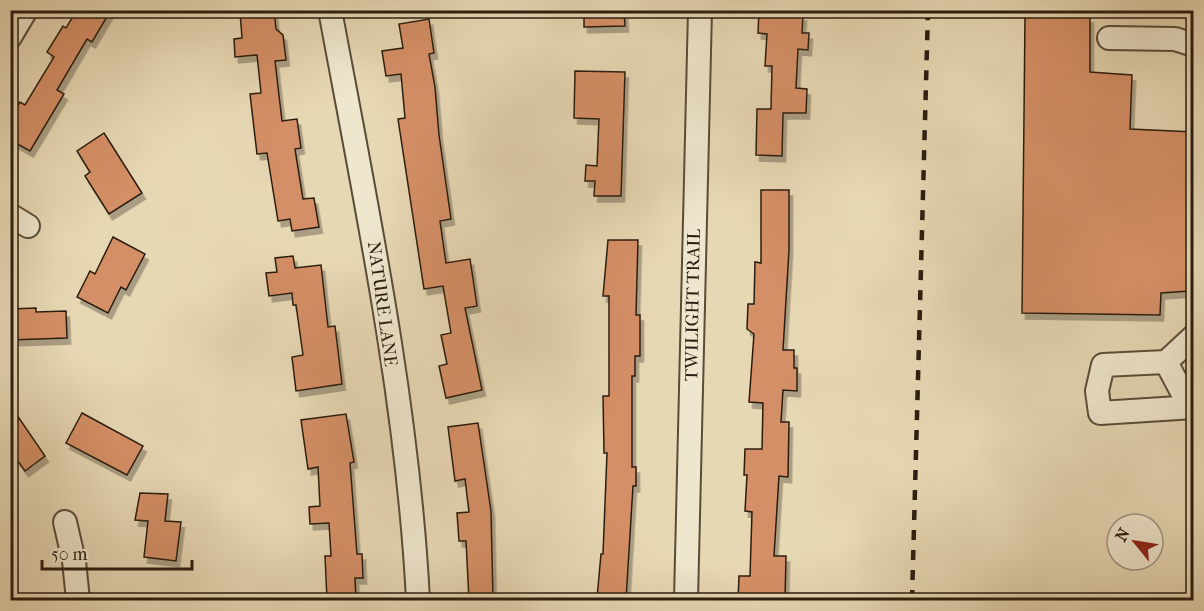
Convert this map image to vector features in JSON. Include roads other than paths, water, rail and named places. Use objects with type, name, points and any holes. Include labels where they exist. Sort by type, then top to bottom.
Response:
[{"type":"street","points":[[10,37],[26,10]]},
{"type":"street","name":"NATURE LANE","points":[[330,10],[372,236],[410,492],[418,600]]},
{"type":"street","name":"TWILIGHT TRAIL","points":[[686,600],[700,10]]},
{"type":"street","points":[[1109,38],[1175,39],[1194,45]]},
{"type":"street","points":[[1166,362],[1192,408],[1100,413],[1097,391],[1103,365],[1166,362],[1194,336]]},
{"type":"street","points":[[65,522],[74,561],[78,600]]},
{"type":"railway","points":[[912,600],[928,10]]}]
